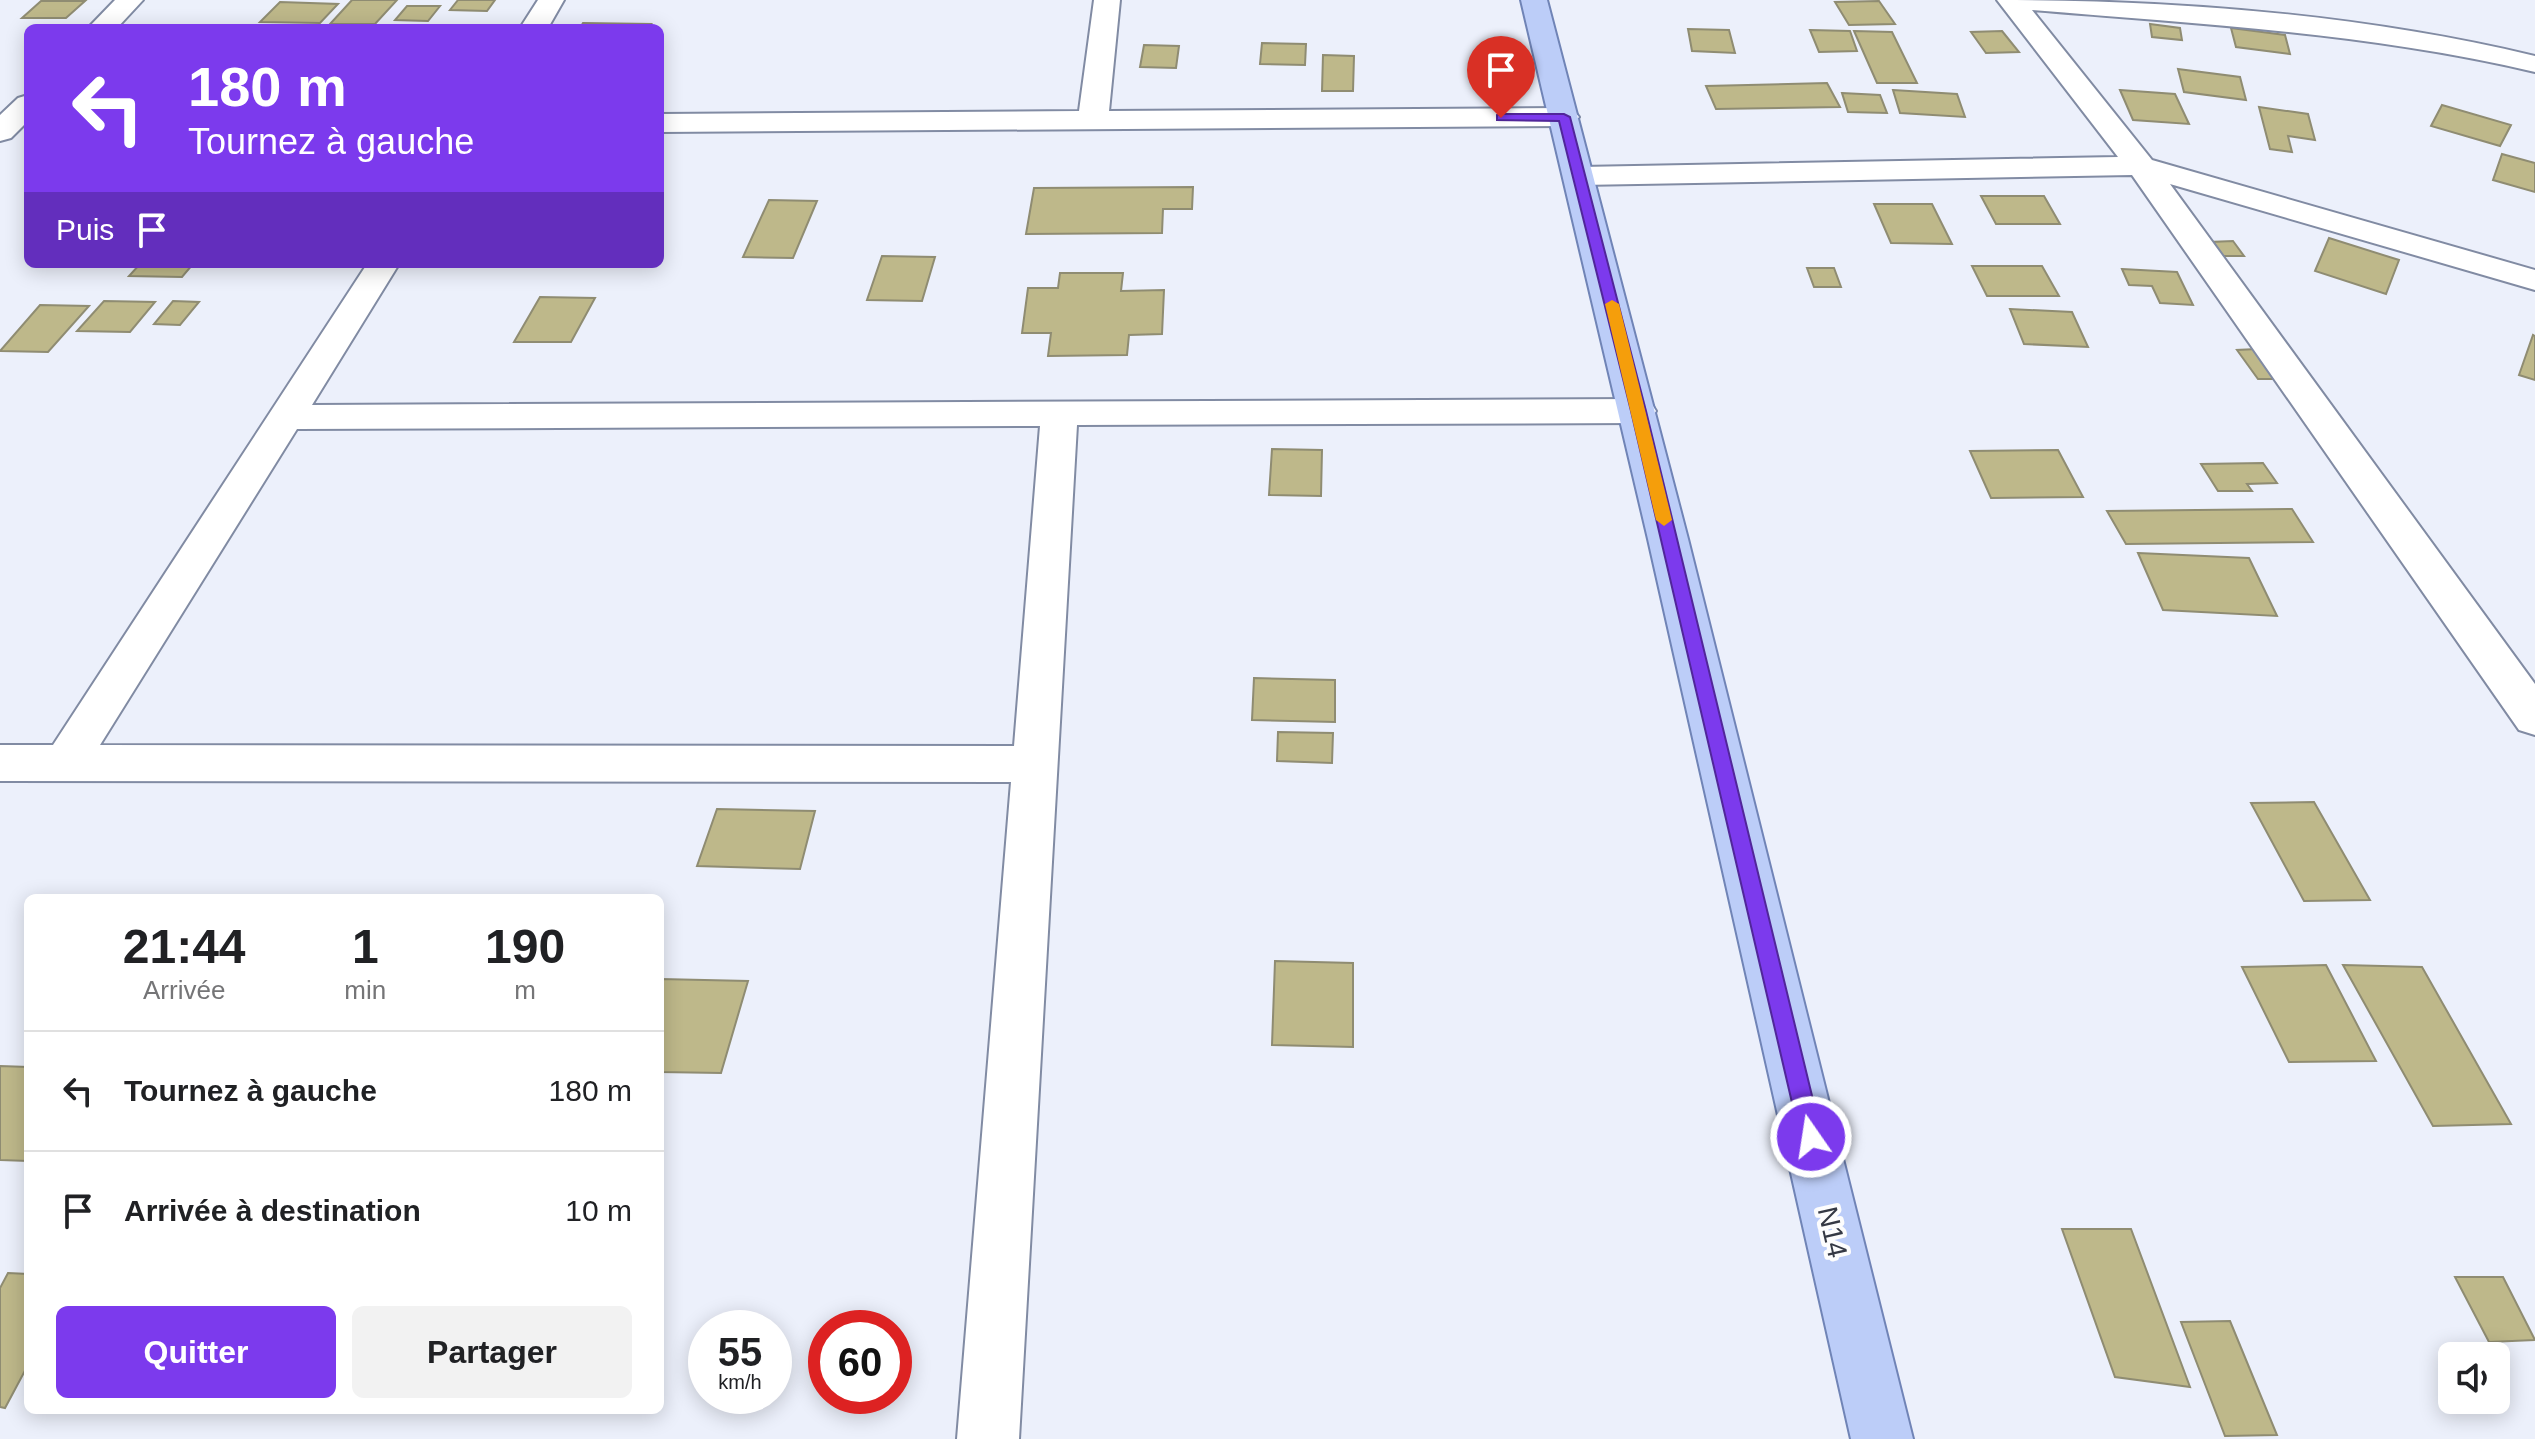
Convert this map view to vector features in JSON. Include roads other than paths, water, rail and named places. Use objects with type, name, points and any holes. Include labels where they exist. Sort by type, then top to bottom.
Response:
[{"type":"main road","name":"N14","points":[[1534,0],[1638,411],[1882,1439]]},
{"type":"street","points":[[106,24],[130,0]]},
{"type":"street","points":[[536,24],[551,0]]},
{"type":"street","points":[[1093,121],[1107,0]]},
{"type":"street","points":[[2010,0],[2351,29],[2464,47],[2535,64]]},
{"type":"street","points":[[2010,0],[2141,166],[2535,718]]},
{"type":"street","points":[[11,129],[24,110]]},
{"type":"street","points":[[664,123],[1564,117]]},
{"type":"street","points":[[1581,176],[2141,166],[2535,280]]},
{"type":"street","points":[[65,763],[380,268]]},
{"type":"street","points":[[285,417],[1638,411]]},
{"type":"street","points":[[988,1439],[1059,415]]},
{"type":"street","points":[[0,763],[1035,764]]}]
